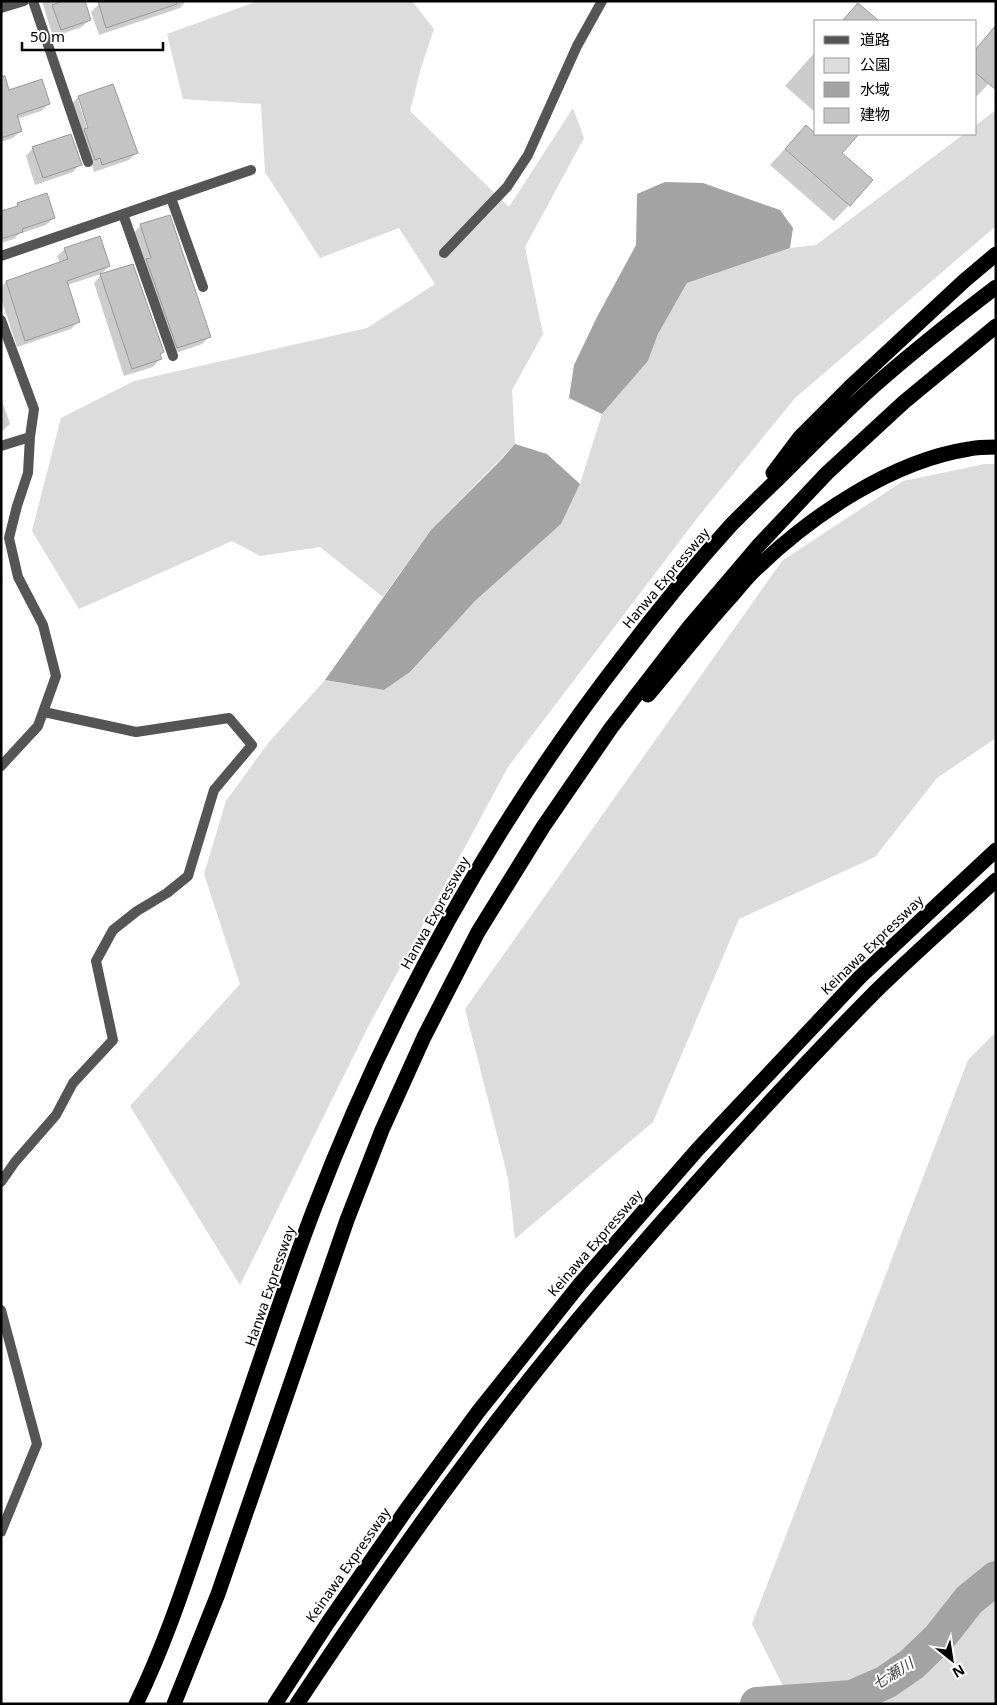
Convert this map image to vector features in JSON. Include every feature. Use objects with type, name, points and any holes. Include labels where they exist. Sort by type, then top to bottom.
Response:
[{"type":"highway","points":[[732,525],[800,437],[907,333],[996,254]]},
{"type":"highway","name":"Hanwa Expressway","points":[[136,1704],[182,1590],[314,1209],[352,1116],[394,1021],[444,926],[520,800],[584,706],[662,605],[732,525],[883,378],[996,287]]},
{"type":"highway","points":[[174,1704],[218,1594],[347,1220],[378,1139],[424,1037],[478,932],[543,827],[611,728],[689,626],[758,546],[827,473],[904,402],[996,326]]},
{"type":"highway","points":[[478,932],[620,730],[708,622],[756,569],[795,534],[842,501],[886,476],[933,458],[969,449],[996,447]]},
{"type":"highway","name":"Keinawa Expressway","points":[[275,1704],[327,1624],[406,1510],[478,1412],[580,1284],[698,1149],[860,976],[996,850]]},
{"type":"highway","points":[[297,1704],[343,1634],[426,1516],[502,1415],[599,1294],[714,1162],[877,990],[996,880]]},
{"type":"street","points":[[1,8],[24,1]]},
{"type":"street","points":[[33,1],[88,162]]},
{"type":"street","points":[[444,253],[507,187],[528,155],[577,46],[602,1]]},
{"type":"street","points":[[1,256],[251,170]]},
{"type":"street","points":[[171,198],[203,287]]},
{"type":"street","points":[[123,214],[173,356]]},
{"type":"street","points":[[1,320],[34,409],[28,473],[9,538],[18,576],[43,625],[56,676],[38,726],[1,766]]},
{"type":"street","points":[[1,446],[30,437]]},
{"type":"street","points":[[1,1182],[15,1162],[56,1115],[73,1083],[113,1040],[96,961],[113,930],[138,911],[167,893],[188,876],[214,790],[252,745],[229,718],[136,732],[44,712]]},
{"type":"street","points":[[1,1310],[37,1444],[1,1532]]},
{"type":"green space","points":[[258,1],[412,1],[434,29],[421,68],[410,111],[509,207],[573,108],[584,138],[525,247],[543,334],[512,390],[515,444],[431,530],[383,597],[320,547],[260,556],[232,541],[79,609],[32,531],[61,418],[134,381],[367,328],[435,284],[399,228],[320,258],[265,172],[261,104],[183,99],[167,34]]},
{"type":"green space","points":[[996,110],[996,226],[795,398],[698,517],[508,767],[368,1027],[240,1285],[130,1106],[240,984],[204,874],[226,801],[269,742],[325,680],[384,690],[410,672],[475,601],[561,524],[580,484],[602,414],[648,361],[658,334],[687,283],[790,248],[816,245],[963,135],[977,135],[977,124]]},
{"type":"green space","points":[[985,464],[996,464],[996,738],[937,778],[875,857],[739,919],[653,1122],[515,1239],[508,1178],[465,1009],[782,561],[903,481]]},
{"type":"green space","points":[[996,1032],[996,1704],[792,1704],[752,1624],[968,1060]]},
{"type":"water","points":[[665,182],[703,183],[780,210],[793,228],[790,248],[687,283],[658,334],[648,361],[602,414],[569,398],[574,365],[597,317],[636,245],[637,194]]},
{"type":"water","points":[[515,444],[547,454],[580,484],[561,524],[475,601],[410,672],[384,690],[325,680],[431,530]]},
{"type":"building","points":[[63,1],[85,1],[91,20],[61,30],[52,5]]},
{"type":"building","points":[[98,1],[176,1],[177,4],[106,28]]},
{"type":"building","points":[[858,3],[878,20],[843,20]]},
{"type":"building","points":[[996,25],[996,90],[977,74],[977,48]]},
{"type":"building","points":[[1,76],[5,76],[9,90],[42,79],[50,104],[17,115],[22,131],[1,138]]},
{"type":"building","points":[[113,84],[138,153],[102,165],[100,158],[95,160],[84,129],[88,128],[78,96]]},
{"type":"building","points":[[806,125],[814,132],[814,135],[858,135],[842,153],[873,180],[850,206],[785,149]]},
{"type":"building","points":[[71,134],[82,165],[43,178],[32,147]]},
{"type":"building","points":[[47,193],[55,218],[22,229],[23,232],[1,239],[1,211],[18,206],[17,203]]},
{"type":"building","points":[[170,215],[211,337],[177,348],[146,259],[151,258],[140,224]]},
{"type":"building","points":[[100,236],[110,266],[67,281],[80,322],[25,341],[6,281],[68,259],[64,248]]},
{"type":"building","points":[[133,264],[164,352],[160,354],[162,359],[132,369],[100,274]]},
{"type":"waterway","name":"七瀬川","points":[[757,1704],[852,1697],[886,1682],[912,1664],[939,1638],[969,1600],[996,1578]]}]
